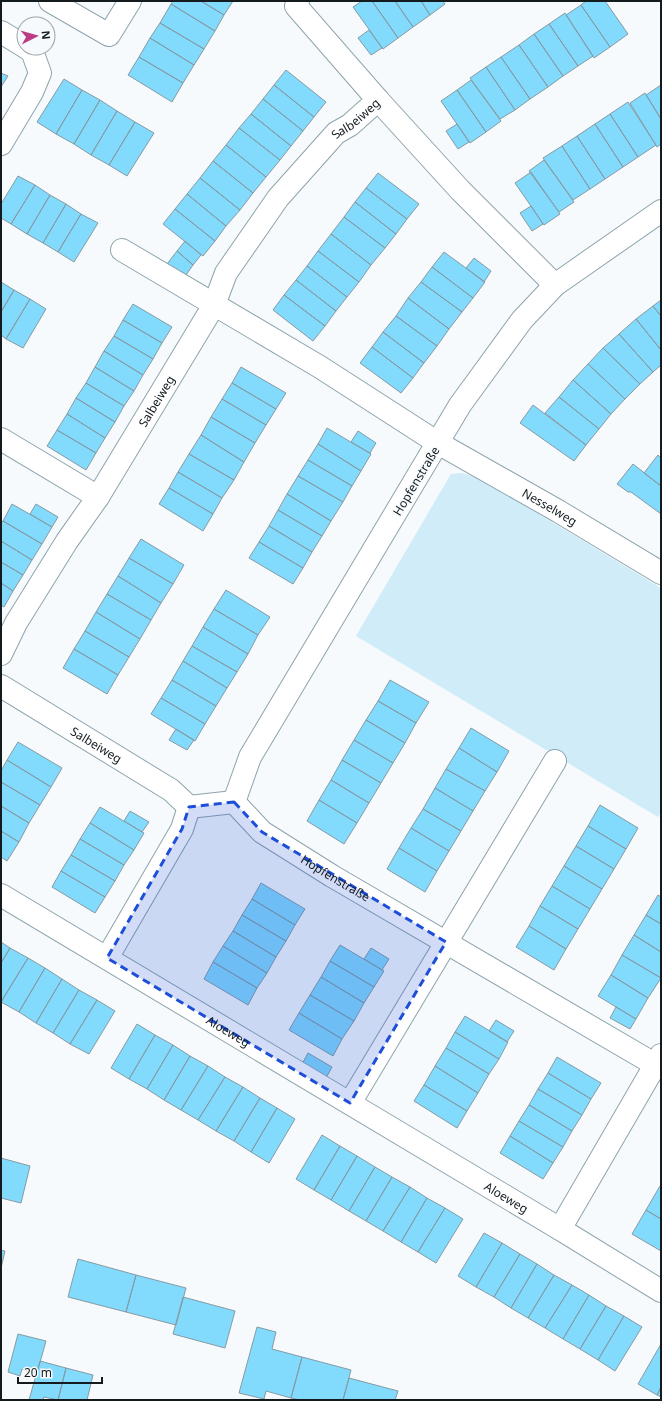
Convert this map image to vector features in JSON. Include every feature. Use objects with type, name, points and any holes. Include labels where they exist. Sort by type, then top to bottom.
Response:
[{"type":"street","points":[[50,1],[109,35],[130,1]]},
{"type":"street","points":[[298,1],[296,6],[378,100]]},
{"type":"street","points":[[1,32],[16,41]]},
{"type":"street","points":[[1,144],[32,92],[40,73],[32,56]]},
{"type":"street","name":"Salbeiweg","points":[[1,654],[20,616],[67,541],[98,497],[214,305],[226,273],[278,198],[336,133],[350,125],[378,100],[460,190],[555,285]]},
{"type":"street","name":"Hopfenstraße","points":[[659,1062],[332,876],[262,832],[234,802],[250,757],[460,406],[522,320],[555,285],[661,211]]},
{"type":"street","points":[[122,250],[320,367],[438,443]]},
{"type":"street","points":[[1,439],[98,497]]},
{"type":"street","name":"Nesselweg","points":[[438,443],[558,511],[661,573]]},
{"type":"street","name":"Salbeiweg","points":[[1,686],[171,790],[189,807]]},
{"type":"street","points":[[350,1103],[555,761]]},
{"type":"street","points":[[107,958],[182,829],[189,807],[234,802]]},
{"type":"street","name":"Aloeweg","points":[[1,895],[560,1228],[661,1291]]},
{"type":"street","points":[[560,1228],[659,1062]]},
{"type":"highlighted area","points":[[234,802],[262,832],[446,942],[350,1103],[107,958],[182,829],[189,807]]},
{"type":"shaded area","points":[[462,473],[479,478],[661,588],[661,812],[658,817],[356,636],[451,474]]},
{"type":"building","points":[[173,1],[201,1],[224,15],[215,31],[171,4]]},
{"type":"building","points":[[201,1],[233,1],[224,15]]},
{"type":"building","points":[[362,1],[372,1],[398,38],[383,49],[353,7]]},
{"type":"building","points":[[372,1],[395,1],[413,27],[398,38]]},
{"type":"building","points":[[395,1],[421,1],[430,15],[413,27]]},
{"type":"building","points":[[421,1],[443,1],[445,4],[430,15]]},
{"type":"building","points":[[586,1],[605,1],[628,34],[610,47],[581,5]]},
{"type":"building","points":[[171,4],[215,31],[204,49],[160,23]]},
{"type":"building","points":[[581,5],[610,47],[594,58],[566,15]]},
{"type":"building","points":[[565,13],[593,56],[578,66],[549,24]]},
{"type":"building","points":[[160,23],[204,49],[194,65],[150,38]]},
{"type":"building","points":[[549,24],[578,66],[563,76],[534,34]]},
{"type":"building","points":[[369,30],[382,48],[371,55],[358,38]]},
{"type":"building","points":[[534,34],[563,76],[548,87],[519,45]]},
{"type":"building","points":[[150,38],[194,65],[183,83],[139,57]]},
{"type":"building","points":[[519,45],[548,87],[530,99],[501,57]]},
{"type":"building","points":[[139,57],[183,83],[172,102],[128,75]]},
{"type":"building","points":[[501,57],[530,99],[515,110],[486,67]]},
{"type":"building","points":[[486,67],[515,110],[500,119],[470,78]]},
{"type":"building","points":[[286,70],[326,102],[314,117],[274,85]]},
{"type":"building","points":[[1,73],[8,76],[1,87]]},
{"type":"building","points":[[64,79],[82,90],[56,134],[37,122]]},
{"type":"building","points":[[471,80],[501,121],[486,132],[457,90]]},
{"type":"building","points":[[274,85],[314,117],[303,131],[263,99]]},
{"type":"building","points":[[661,85],[661,119],[646,95]]},
{"type":"building","points":[[82,90],[100,100],[74,144],[56,134]]},
{"type":"building","points":[[457,90],[486,132],[470,143],[441,101]]},
{"type":"building","points":[[645,93],[661,119],[661,144],[657,147],[630,103]]},
{"type":"building","points":[[263,99],[303,131],[291,146],[251,114]]},
{"type":"building","points":[[100,100],[117,111],[91,155],[74,144]]},
{"type":"building","points":[[628,102],[656,145],[638,157],[610,114]]},
{"type":"building","points":[[117,111],[135,122],[109,165],[91,155]]},
{"type":"building","points":[[251,114],[291,146],[280,160],[239,128]]},
{"type":"building","points":[[610,114],[638,157],[623,167],[595,124]]},
{"type":"building","points":[[135,122],[154,133],[127,176],[109,165]]},
{"type":"building","points":[[457,124],[469,142],[458,149],[446,131]]},
{"type":"building","points":[[595,124],[623,167],[605,179],[577,136]]},
{"type":"building","points":[[239,128],[280,160],[266,177],[226,145]]},
{"type":"building","points":[[577,136],[605,179],[590,189],[562,146]]},
{"type":"building","points":[[226,145],[266,177],[253,193],[213,161]]},
{"type":"building","points":[[562,146],[590,189],[573,200],[543,158]]},
{"type":"building","points":[[544,160],[574,202],[559,212],[529,171]]},
{"type":"building","points":[[213,161],[253,193],[240,210],[200,178]]},
{"type":"building","points":[[531,172],[560,214],[544,225],[515,183]]},
{"type":"building","points":[[378,173],[419,204],[407,219],[366,188]]},
{"type":"building","points":[[18,176],[35,185],[11,224],[1,218],[1,204]]},
{"type":"building","points":[[200,178],[240,210],[226,226],[187,194]]},
{"type":"building","points":[[35,185],[50,195],[27,234],[11,224]]},
{"type":"building","points":[[366,188],[407,219],[396,234],[355,202]]},
{"type":"building","points":[[187,194],[226,226],[215,241],[175,209]]},
{"type":"building","points":[[50,195],[66,204],[43,243],[27,234]]},
{"type":"building","points":[[355,202],[396,234],[385,248],[344,217]]},
{"type":"building","points":[[66,204],[81,214],[58,252],[43,243]]},
{"type":"building","points":[[531,206],[543,224],[532,231],[520,213]]},
{"type":"building","points":[[175,209],[215,241],[203,256],[163,224]]},
{"type":"building","points":[[81,214],[98,223],[74,262],[58,252]]},
{"type":"building","points":[[344,217],[385,248],[371,265],[331,234]]},
{"type":"building","points":[[331,234],[371,265],[359,282],[318,251]]},
{"type":"building","points":[[185,241],[201,255],[193,265],[177,251]]},
{"type":"building","points":[[177,251],[193,265],[186,275],[167,264]]},
{"type":"building","points":[[318,251],[359,282],[347,297],[307,266]]},
{"type":"building","points":[[444,252],[485,282],[473,298],[432,267]]},
{"type":"building","points":[[474,258],[491,271],[484,282],[466,268]]},
{"type":"building","points":[[307,266],[347,297],[336,311],[296,280]]},
{"type":"building","points":[[432,267],[473,298],[462,312],[421,282]]},
{"type":"building","points":[[296,280],[336,311],[325,326],[284,295]]},
{"type":"building","points":[[1,282],[14,290],[1,312]]},
{"type":"building","points":[[421,282],[462,312],[449,329],[408,298]]},
{"type":"building","points":[[14,290],[30,299],[6,339],[1,335],[1,312]]},
{"type":"building","points":[[284,295],[325,326],[313,341],[273,310]]},
{"type":"building","points":[[408,298],[449,329],[437,346],[396,316]]},
{"type":"building","points":[[30,299],[46,309],[23,348],[6,339]]},
{"type":"building","points":[[661,300],[661,316],[653,306]]},
{"type":"building","points":[[133,304],[172,327],[162,343],[123,320]]},
{"type":"building","points":[[653,306],[661,316],[661,350],[636,319]]},
{"type":"building","points":[[396,316],[437,346],[424,363],[383,332]]},
{"type":"building","points":[[636,319],[661,350],[661,365],[653,372],[619,334]]},
{"type":"building","points":[[123,320],[162,343],[153,359],[114,336]]},
{"type":"building","points":[[383,332],[424,363],[413,378],[372,347]]},
{"type":"building","points":[[619,334],[653,372],[640,384],[603,348]]},
{"type":"building","points":[[114,336],[153,359],[143,375],[104,351]]},
{"type":"building","points":[[372,347],[413,378],[401,393],[360,363]]},
{"type":"building","points":[[603,348],[640,384],[625,399],[588,364]]},
{"type":"building","points":[[104,351],[143,375],[134,391],[95,367]]},
{"type":"building","points":[[588,364],[625,399],[611,414],[573,380]]},
{"type":"building","points":[[95,367],[134,391],[124,406],[86,383]]},
{"type":"building","points":[[241,367],[286,393],[276,409],[232,383]]},
{"type":"building","points":[[573,380],[611,414],[599,429],[559,397]]},
{"type":"building","points":[[86,383],[124,406],[115,422],[76,398]]},
{"type":"building","points":[[232,383],[276,409],[266,425],[222,399]]},
{"type":"building","points":[[559,397],[599,429],[586,445],[545,413]]},
{"type":"building","points":[[76,398],[115,422],[105,438],[67,414]]},
{"type":"building","points":[[222,399],[266,425],[255,443],[211,417]]},
{"type":"building","points":[[533,405],[586,445],[574,461],[520,423]]},
{"type":"building","points":[[67,414],[105,438],[96,453],[57,430]]},
{"type":"building","points":[[211,417],[255,443],[244,462],[201,435]]},
{"type":"building","points":[[327,428],[371,454],[361,471],[318,444]]},
{"type":"building","points":[[57,430],[96,453],[86,470],[47,446]]},
{"type":"building","points":[[358,431],[376,443],[370,453],[351,442]]},
{"type":"building","points":[[201,435],[244,462],[234,480],[189,454]]},
{"type":"building","points":[[318,444],[361,471],[352,486],[308,460]]},
{"type":"building","points":[[189,454],[234,480],[222,498],[178,472]]},
{"type":"building","points":[[658,455],[661,458],[661,486],[644,473]]},
{"type":"building","points":[[308,460],[352,486],[343,502],[298,476]]},
{"type":"building","points":[[633,464],[661,486],[661,514],[631,492],[628,492],[617,484]]},
{"type":"building","points":[[178,472],[222,498],[213,514],[169,488]]},
{"type":"building","points":[[298,476],[343,502],[331,521],[287,494]]},
{"type":"building","points":[[169,488],[213,514],[203,531],[159,504]]},
{"type":"building","points":[[287,494],[331,521],[322,536],[278,510]]},
{"type":"building","points":[[12,504],[52,527],[42,544],[3,521]]},
{"type":"building","points":[[36,504],[58,517],[52,527],[30,514]]},
{"type":"building","points":[[278,510],[322,536],[312,552],[269,526]]},
{"type":"building","points":[[3,521],[42,544],[32,560],[1,541],[1,523]]},
{"type":"building","points":[[269,526],[312,552],[303,568],[259,542]]},
{"type":"building","points":[[141,539],[184,565],[173,584],[129,558]]},
{"type":"building","points":[[1,541],[32,560],[23,575],[1,562]]},
{"type":"building","points":[[259,542],[303,568],[293,584],[249,558]]},
{"type":"building","points":[[129,558],[173,584],[161,603],[118,576]]},
{"type":"building","points":[[1,562],[23,575],[13,591],[1,583]]},
{"type":"building","points":[[118,576],[161,603],[151,620],[107,594]]},
{"type":"building","points":[[1,583],[13,591],[4,607],[1,605]]},
{"type":"building","points":[[226,590],[270,617],[258,635],[214,609]]},
{"type":"building","points":[[107,594],[151,620],[140,639],[96,612]]},
{"type":"building","points":[[214,609],[258,635],[248,654],[203,627]]},
{"type":"building","points":[[96,612],[140,639],[129,657],[85,631]]},
{"type":"building","points":[[203,627],[248,654],[237,672],[192,646]]},
{"type":"building","points":[[85,631],[129,657],[118,675],[74,649]]},
{"type":"building","points":[[192,646],[237,672],[227,688],[183,661]]},
{"type":"building","points":[[74,649],[118,675],[107,694],[63,668]]},
{"type":"building","points":[[183,661],[227,688],[216,706],[172,680]]},
{"type":"building","points":[[172,680],[216,706],[205,724],[161,698]]},
{"type":"building","points":[[390,680],[429,702],[416,723],[378,701]]},
{"type":"building","points":[[161,698],[205,724],[195,741],[151,714]]},
{"type":"building","points":[[378,701],[416,723],[405,743],[366,720]]},
{"type":"building","points":[[366,720],[405,743],[393,763],[354,740]]},
{"type":"building","points":[[471,728],[509,751],[497,772],[459,748]]},
{"type":"building","points":[[176,729],[194,740],[187,750],[169,740]]},
{"type":"building","points":[[354,740],[393,763],[381,783],[342,760]]},
{"type":"building","points":[[18,742],[62,768],[51,787],[7,760]]},
{"type":"building","points":[[459,748],[497,772],[485,791],[446,769]]},
{"type":"building","points":[[7,760],[51,787],[40,805],[1,782],[1,771]]},
{"type":"building","points":[[342,760],[381,783],[369,803],[331,780]]},
{"type":"building","points":[[446,769],[485,791],[473,811],[435,788]]},
{"type":"building","points":[[331,780],[369,803],[357,823],[319,800]]},
{"type":"building","points":[[1,782],[40,805],[29,823],[1,806]]},
{"type":"building","points":[[435,788],[473,811],[461,831],[423,809]]},
{"type":"building","points":[[319,800],[357,823],[344,844],[307,821]]},
{"type":"building","points":[[600,805],[638,828],[626,849],[588,826]]},
{"type":"building","points":[[1,806],[29,823],[19,842],[1,831]]},
{"type":"building","points":[[100,807],[144,833],[134,850],[90,823]]},
{"type":"building","points":[[423,809],[461,831],[449,851],[411,828]]},
{"type":"building","points":[[130,811],[149,822],[142,832],[124,821]]},
{"type":"building","points":[[90,823],[134,850],[124,865],[80,839]]},
{"type":"building","points":[[588,826],[626,849],[614,869],[576,846]]},
{"type":"building","points":[[411,828],[449,851],[437,871],[399,848]]},
{"type":"building","points":[[1,831],[19,842],[7,861],[1,857]]},
{"type":"building","points":[[80,839],[124,865],[115,881],[71,855]]},
{"type":"building","points":[[576,846],[614,869],[602,889],[564,866]]},
{"type":"building","points":[[399,848],[437,871],[425,892],[387,869]]},
{"type":"building","points":[[71,855],[115,881],[105,897],[61,871]]},
{"type":"building","points":[[564,866],[602,889],[590,909],[552,886]]},
{"type":"building","points":[[61,871],[105,897],[95,913],[52,887]]},
{"type":"building","points":[[261,883],[305,909],[295,925],[252,899]]},
{"type":"building","points":[[552,886],[590,909],[578,929],[540,906]]},
{"type":"building","points":[[658,895],[661,897],[661,924],[646,915]]},
{"type":"building","points":[[252,899],[295,925],[286,941],[242,915]]},
{"type":"building","points":[[540,906],[578,929],[566,949],[529,926]]},
{"type":"building","points":[[242,915],[286,941],[276,957],[233,931]]},
{"type":"building","points":[[646,915],[661,924],[661,952],[634,935]]},
{"type":"building","points":[[529,926],[566,949],[554,970],[516,947]]},
{"type":"building","points":[[233,931],[276,957],[267,973],[223,946]]},
{"type":"building","points":[[634,935],[661,952],[661,978],[622,955]]},
{"type":"building","points":[[1,942],[10,948],[1,963]]},
{"type":"building","points":[[340,945],[384,971],[374,987],[330,961]]},
{"type":"building","points":[[223,946],[267,973],[257,988],[213,962]]},
{"type":"building","points":[[10,948],[28,958],[1,1002],[1,963]]},
{"type":"building","points":[[371,948],[389,959],[382,970],[364,959]]},
{"type":"building","points":[[622,955],[661,978],[648,998],[611,975]]},
{"type":"building","points":[[28,958],[45,968],[19,1012],[1,1002]]},
{"type":"building","points":[[330,961],[374,987],[364,1003],[321,977]]},
{"type":"building","points":[[213,962],[257,988],[248,1005],[204,979]]},
{"type":"building","points":[[45,968],[62,979],[36,1023],[19,1012]]},
{"type":"building","points":[[611,975],[648,998],[636,1019],[598,996]]},
{"type":"building","points":[[321,977],[364,1003],[354,1021],[310,995]]},
{"type":"building","points":[[62,979],[79,990],[53,1033],[36,1023]]},
{"type":"building","points":[[79,990],[97,1000],[70,1044],[53,1033]]},
{"type":"building","points":[[310,995],[354,1021],[342,1039],[299,1013]]},
{"type":"building","points":[[97,1000],[115,1011],[89,1054],[70,1044]]},
{"type":"building","points":[[616,1007],[636,1019],[630,1029],[610,1018]]},
{"type":"building","points":[[299,1013],[342,1039],[333,1056],[289,1030]]},
{"type":"building","points":[[465,1016],[508,1042],[499,1059],[455,1032]]},
{"type":"building","points":[[496,1020],[514,1031],[507,1042],[489,1031]]},
{"type":"building","points":[[137,1024],[155,1035],[129,1079],[111,1068]]},
{"type":"building","points":[[455,1032],[499,1059],[489,1074],[446,1048]]},
{"type":"building","points":[[155,1035],[173,1045],[147,1089],[129,1079]]},
{"type":"building","points":[[173,1045],[190,1056],[164,1100],[147,1089]]},
{"type":"building","points":[[446,1048],[489,1074],[478,1093],[435,1066]]},
{"type":"building","points":[[308,1053],[332,1067],[326,1078],[302,1064]]},
{"type":"building","points":[[190,1056],[208,1066],[181,1110],[164,1100]]},
{"type":"building","points":[[557,1057],[601,1083],[591,1099],[548,1073]]},
{"type":"building","points":[[208,1066],[225,1077],[198,1120],[181,1110]]},
{"type":"building","points":[[435,1066],[478,1093],[467,1111],[424,1085]]},
{"type":"building","points":[[548,1073],[591,1099],[582,1115],[538,1089]]},
{"type":"building","points":[[225,1077],[243,1087],[216,1131],[198,1120]]},
{"type":"building","points":[[424,1085],[467,1111],[457,1128],[414,1101]]},
{"type":"building","points":[[243,1087],[260,1098],[234,1141],[216,1131]]},
{"type":"building","points":[[538,1089],[582,1115],[572,1131],[529,1105]]},
{"type":"building","points":[[260,1098],[277,1108],[251,1152],[234,1141]]},
{"type":"building","points":[[529,1105],[572,1131],[563,1147],[519,1121]]},
{"type":"building","points":[[277,1108],[295,1119],[269,1163],[251,1152]]},
{"type":"building","points":[[519,1121],[563,1147],[553,1163],[510,1136]]},
{"type":"building","points":[[322,1135],[340,1146],[314,1190],[296,1179]]},
{"type":"building","points":[[510,1136],[553,1163],[543,1179],[500,1153]]},
{"type":"building","points":[[340,1146],[357,1156],[331,1200],[314,1190]]},
{"type":"building","points":[[357,1156],[375,1167],[349,1211],[331,1200]]},
{"type":"building","points":[[1,1158],[30,1166],[21,1203],[1,1198]]},
{"type":"building","points":[[375,1167],[392,1177],[366,1221],[349,1211]]},
{"type":"building","points":[[392,1177],[410,1187],[383,1231],[366,1221]]},
{"type":"building","points":[[660,1186],[661,1187],[661,1219],[646,1210]]},
{"type":"building","points":[[410,1187],[427,1198],[401,1242],[383,1231]]},
{"type":"building","points":[[427,1198],[445,1208],[418,1252],[401,1242]]},
{"type":"building","points":[[445,1208],[463,1219],[436,1263],[418,1252]]},
{"type":"building","points":[[646,1210],[661,1219],[661,1251],[632,1234]]},
{"type":"building","points":[[484,1233],[502,1243],[476,1287],[458,1276]]},
{"type":"building","points":[[502,1243],[520,1254],[494,1297],[476,1287]]},
{"type":"building","points":[[1,1250],[5,1251],[1,1268]]},
{"type":"building","points":[[520,1254],[537,1264],[511,1308],[494,1297]]},
{"type":"building","points":[[78,1259],[136,1275],[126,1312],[68,1297]]},
{"type":"building","points":[[537,1264],[554,1275],[528,1318],[511,1308]]},
{"type":"building","points":[[136,1275],[186,1288],[176,1325],[126,1312]]},
{"type":"building","points":[[554,1275],[572,1285],[545,1328],[528,1318]]},
{"type":"building","points":[[572,1285],[589,1295],[563,1339],[545,1328]]},
{"type":"building","points":[[589,1295],[606,1306],[580,1349],[563,1339]]},
{"type":"building","points":[[183,1297],[235,1311],[225,1348],[173,1334]]},
{"type":"building","points":[[606,1306],[624,1316],[598,1360],[580,1349]]},
{"type":"building","points":[[624,1316],[642,1327],[615,1371],[598,1360]]},
{"type":"building","points":[[257,1327],[276,1332],[272,1349],[302,1357],[291,1398],[266,1391],[264,1399],[239,1393]]},
{"type":"building","points":[[18,1334],[46,1341],[37,1373],[22,1369],[20,1376],[8,1372]]},
{"type":"building","points":[[661,1344],[661,1387],[657,1395],[638,1384]]},
{"type":"building","points":[[302,1357],[351,1370],[343,1400],[300,1400],[291,1398]]},
{"type":"building","points":[[40,1361],[66,1368],[58,1400],[44,1397],[43,1400],[29,1400]]},
{"type":"building","points":[[66,1368],[93,1375],[87,1400],[58,1400]]},
{"type":"building","points":[[349,1378],[398,1391],[395,1400],[343,1400]]},
{"type":"building","points":[[661,1387],[661,1397],[657,1395]]}]
